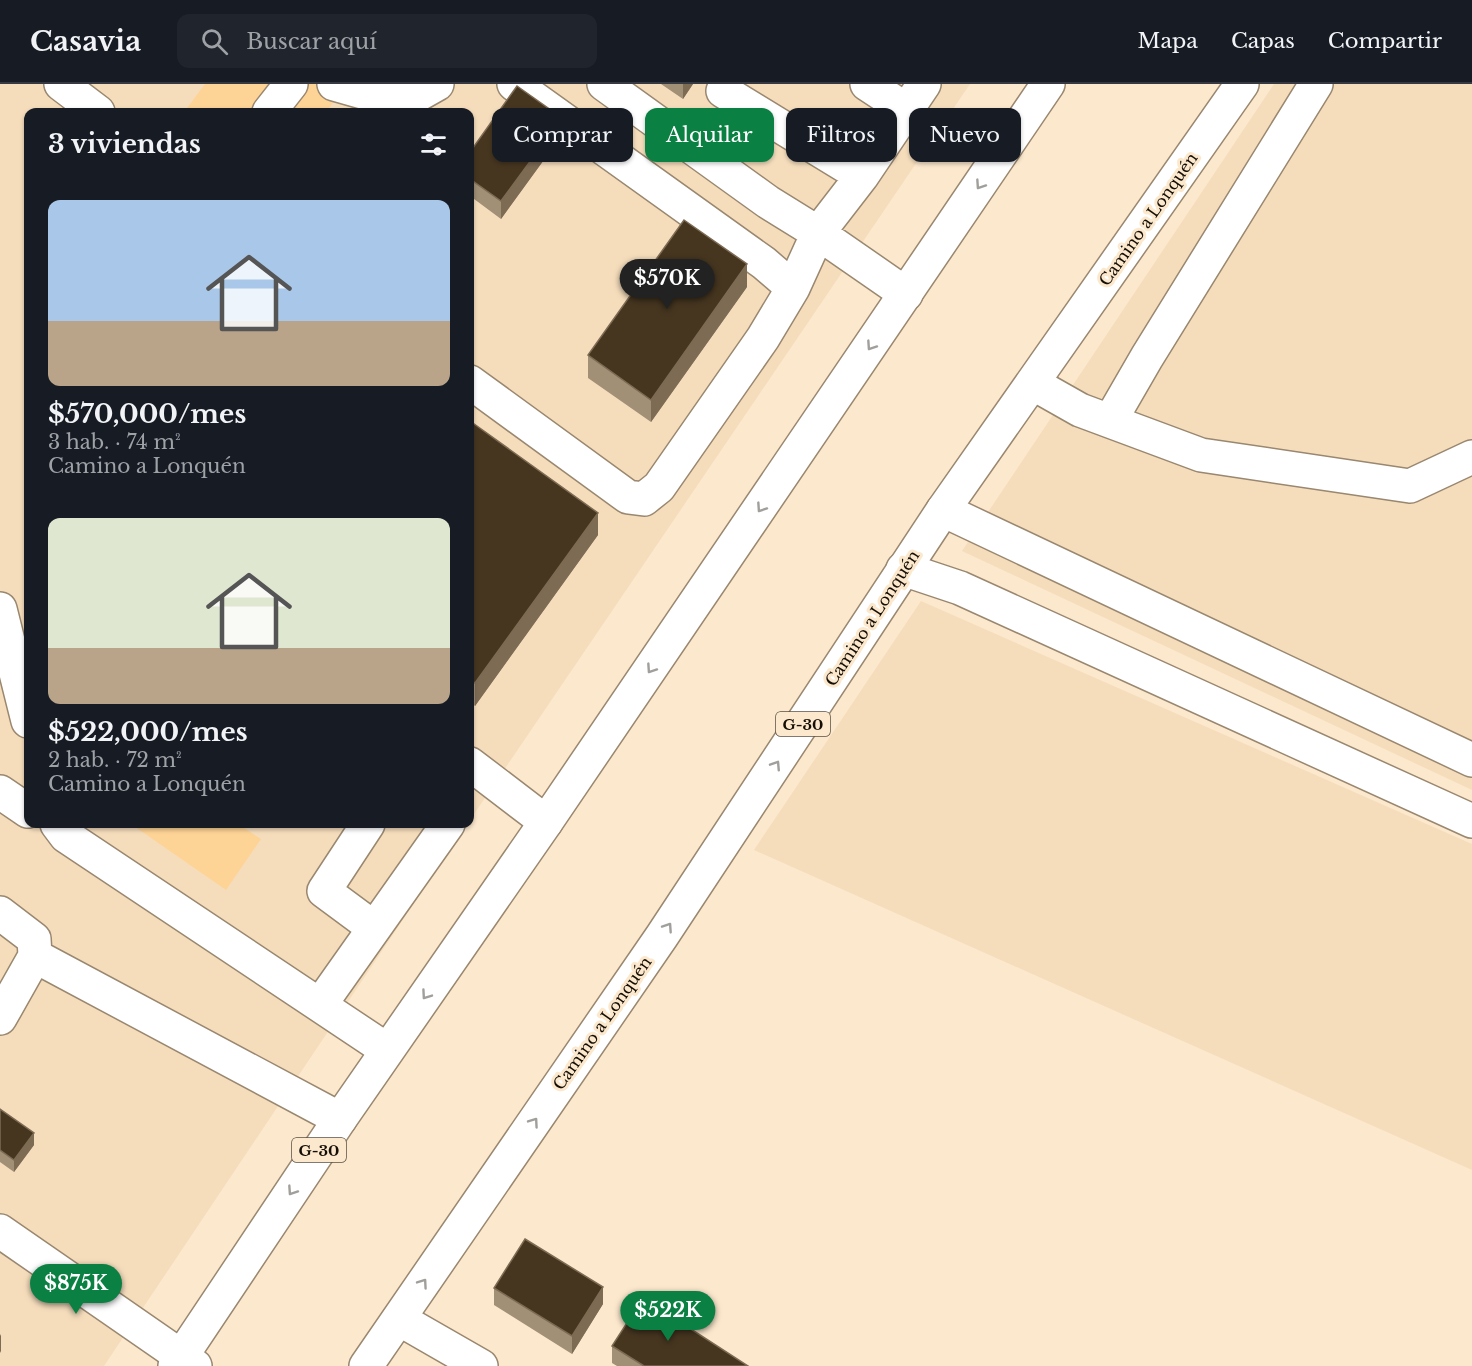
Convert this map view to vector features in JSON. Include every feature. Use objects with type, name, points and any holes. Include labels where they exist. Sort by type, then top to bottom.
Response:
[{"type":"main road","points":[[271,108],[291,84]]},
{"type":"main road","points":[[334,84],[383,98],[407,101],[437,84]]},
{"type":"main road","points":[[514,84],[764,264],[793,288]]},
{"type":"main road","points":[[604,84],[768,202],[818,233],[906,294]]},
{"type":"main road","points":[[474,385],[628,497],[644,499],[659,488],[763,338],[793,288],[818,233],[862,176],[916,98],[867,84]]},
{"type":"main road","name":"G-30","points":[[184,1363],[340,1119],[546,822],[1048,84]]},
{"type":"main road","name":"Camino a Lonquén","points":[[366,1366],[662,936],[943,510],[1034,384],[1242,84]]},
{"type":"main road","points":[[1110,421],[1146,357],[1316,84]]},
{"type":"main road","points":[[723,91],[862,176]]},
{"type":"main road","points":[[1034,384],[1080,411],[1201,455],[1410,486],[1472,457]]},
{"type":"main road","points":[[943,510],[1472,760]]},
{"type":"main road","points":[[903,569],[960,588],[1472,821]]},
{"type":"main road","points":[[0,609],[24,705]]},
{"type":"main road","points":[[474,767],[546,822]]},
{"type":"main road","points":[[0,792],[24,808]]},
{"type":"main road","points":[[60,828],[66,836],[387,1050]]},
{"type":"main road","points":[[365,828],[324,891],[375,928]]},
{"type":"main road","points":[[320,1005],[445,828]]},
{"type":"main road","points":[[0,913],[34,939],[36,956],[0,1018]]},
{"type":"main road","points":[[36,956],[340,1119]]},
{"type":"main road","points":[[0,1230],[184,1363]]},
{"type":"main road","points":[[399,1319],[481,1366]]},
{"type":"shaded area","points":[[0,84],[970,84],[954,108],[909,108],[909,162],[917,162],[474,814],[474,108],[24,108],[24,828],[464,828],[104,1366],[0,1366]]},
{"type":"shaded area","points":[[205,84],[347,84],[329,108],[187,108]]},
{"type":"shaded area","points":[[1274,84],[1472,84],[1472,790],[962,551]]},
{"type":"shaded area","points":[[921,601],[1472,844],[1472,1170],[754,850]]},
{"type":"shaded area","points":[[137,828],[244,828],[261,839],[226,890]]},
{"type":"building","points":[[517,86],[548,108],[501,108]]},
{"type":"building","points":[[492,121],[492,162],[530,162],[501,201],[474,182],[474,146]]},
{"type":"building","points":[[684,220],[747,264],[651,400],[588,355]]},
{"type":"building","points":[[474,424],[598,513],[474,682]]},
{"type":"building","points":[[0,1109],[34,1133],[14,1160],[0,1150]]},
{"type":"building","points":[[525,1239],[603,1287],[572,1336],[494,1288]]},
{"type":"building","points":[[643,1298],[748,1366],[644,1366],[612,1346]]}]
